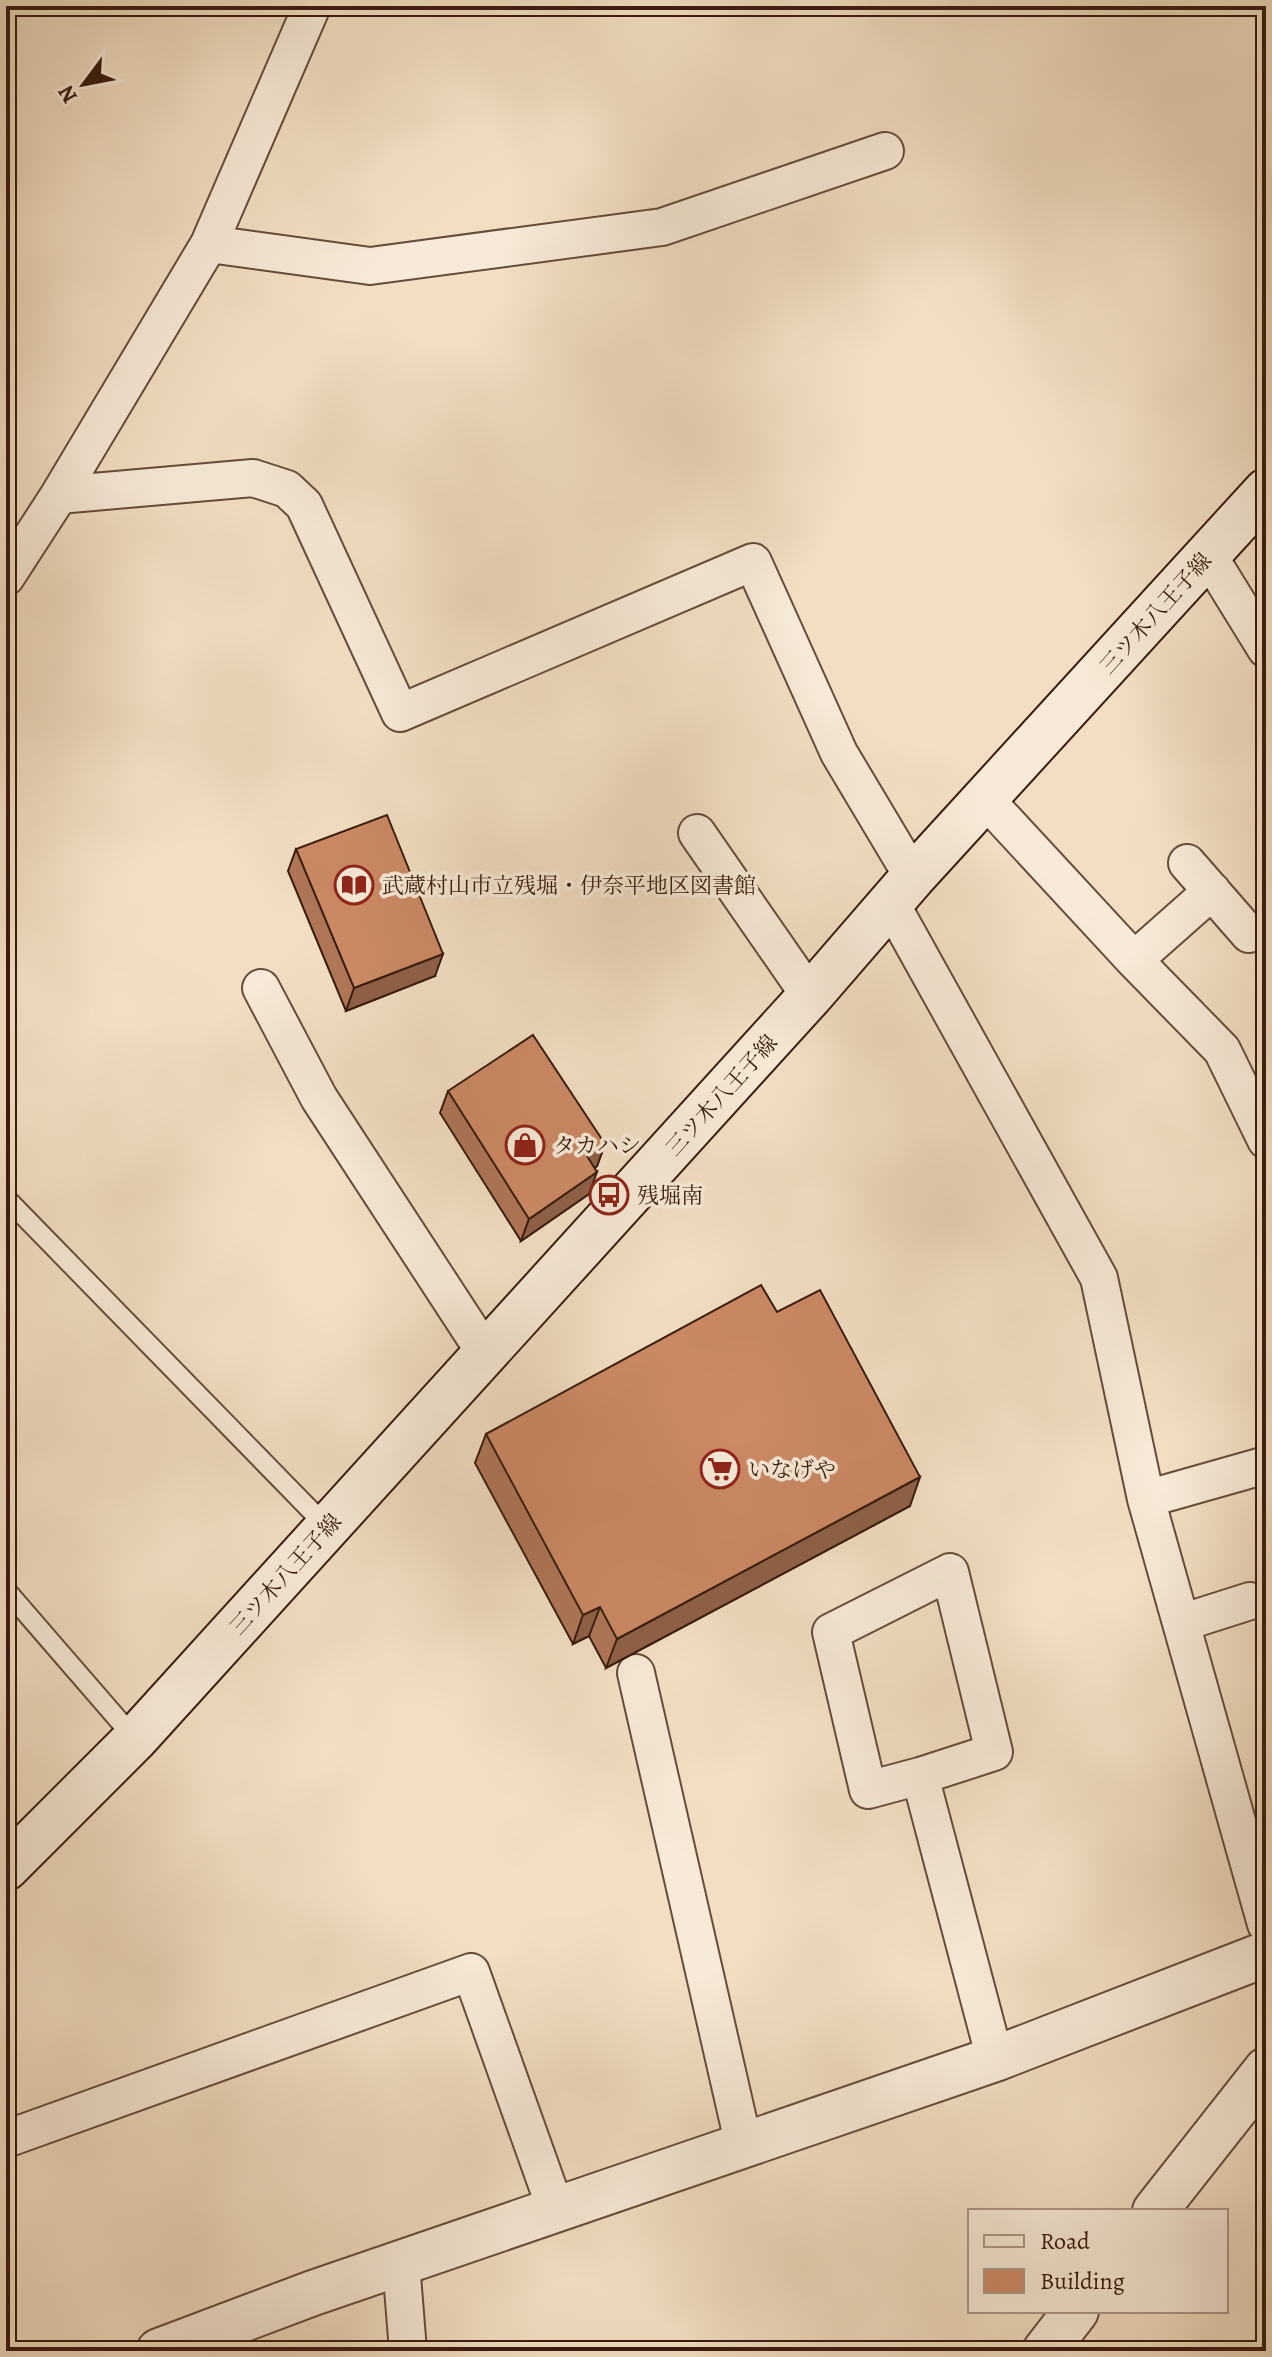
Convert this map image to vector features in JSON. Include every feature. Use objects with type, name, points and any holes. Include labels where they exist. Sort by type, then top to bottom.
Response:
[{"type":"main road","name":"三ツ木八王子線","points":[[6,1868],[135,1739],[1266,491]]},
{"type":"main road","points":[[159,2351],[401,2263],[995,2059],[1266,1954]]},
{"type":"main road","points":[[1157,2209],[1266,2070]]},
{"type":"main road","points":[[1045,2351],[1074,2313]]},
{"type":"street","points":[[6,577],[59,495],[209,244],[312,6]]},
{"type":"street","points":[[209,244],[370,266],[662,227],[885,151]]},
{"type":"street","points":[[59,495],[253,478],[287,489],[304,505],[400,713],[753,562],[902,890],[1099,1278],[1146,1499],[1266,1924]]},
{"type":"street","points":[[1208,555],[1266,649]]},
{"type":"street","points":[[985,799],[1222,1050],[1266,1140]]},
{"type":"street","points":[[697,833],[810,996]]},
{"type":"street","points":[[1187,863],[1249,934]]},
{"type":"street","points":[[1134,960],[1212,891]]},
{"type":"street","points":[[261,988],[319,1098],[486,1354]]},
{"type":"street","points":[[1146,1499],[1266,1465]]},
{"type":"street","points":[[950,1572],[994,1752],[920,1776],[868,1790],[831,1632],[950,1572]]},
{"type":"street","points":[[1181,1623],[1250,1601]]},
{"type":"street","points":[[636,1673],[744,2146]]},
{"type":"street","points":[[920,1776],[995,2059]]},
{"type":"street","points":[[6,2139],[471,1972],[556,2210]]},
{"type":"street","points":[[401,2263],[408,2351]]},
{"type":"lane","points":[[6,1198],[328,1528]]},
{"type":"lane","points":[[6,1590],[135,1739]]},
{"type":"building","points":[[387,815],[443,954],[354,988],[296,849]]},
{"type":"building","points":[[533,1035],[605,1144],[587,1156],[597,1172],[529,1219],[448,1091]]},
{"type":"building","points":[[761,1285],[777,1312],[820,1290],[920,1477],[617,1639],[600,1607],[583,1615],[486,1434]]},
{"type":"place","name":"武蔵村山市立残堀・伊奈平地区図書館","points":[[354,885]]},
{"type":"place","name":"タカハシ","points":[[525,1145]]},
{"type":"place","name":"残堀南","points":[[609,1195]]},
{"type":"place","name":"いなげや","points":[[720,1469]]}]
